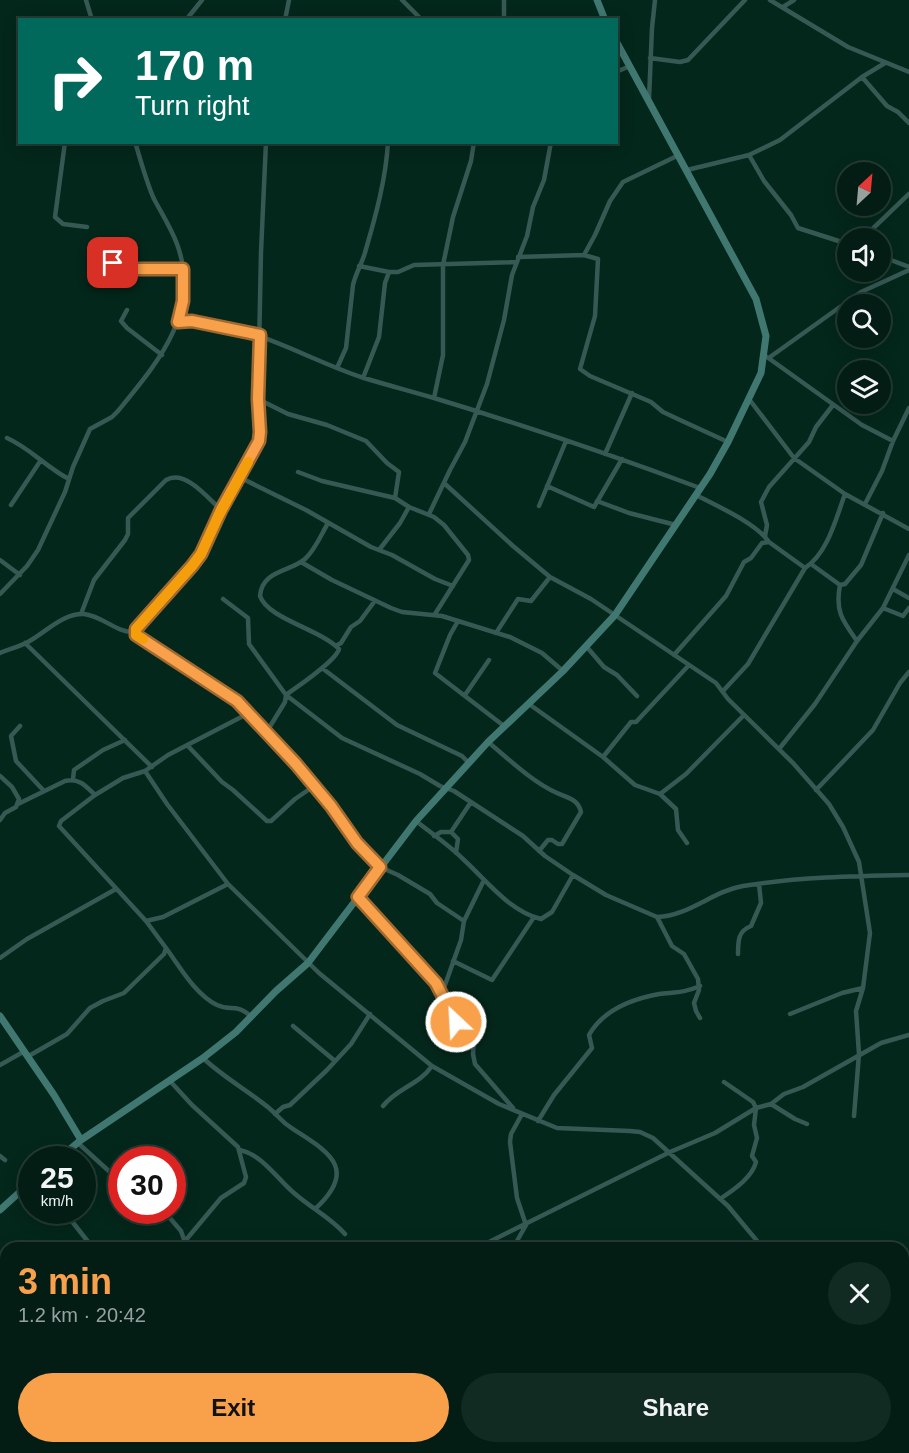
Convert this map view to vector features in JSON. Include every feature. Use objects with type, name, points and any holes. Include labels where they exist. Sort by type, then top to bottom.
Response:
[{"type":"street","points":[[86,0],[91,18]]},
{"type":"street","points":[[188,18],[202,0]]},
{"type":"street","points":[[285,18],[289,0]]},
{"type":"street","points":[[402,0],[420,18]]},
{"type":"street","points":[[504,0],[504,18]]},
{"type":"street","points":[[597,0],[604,18]]},
{"type":"street","points":[[649,99],[655,0]]},
{"type":"street","points":[[650,57],[680,62],[688,60],[746,0]]},
{"type":"street","points":[[770,0],[849,47],[885,63],[908,70]]},
{"type":"street","points":[[783,7],[794,0]]},
{"type":"street","points":[[74,1146],[203,1058],[252,1017],[276,991],[308,963],[416,821],[488,742],[563,671],[615,615],[676,525],[728,442],[767,357],[766,336],[756,298],[618,45]]},
{"type":"street","points":[[687,170],[749,155],[780,140],[862,77],[885,63]]},
{"type":"street","points":[[618,71],[630,66]]},
{"type":"street","points":[[862,77],[887,106],[898,112],[909,123]]},
{"type":"street","points":[[65,144],[55,217],[63,224],[87,227]]},
{"type":"street","points":[[0,594],[33,558],[43,540],[90,429],[112,417],[118,411],[162,355],[178,322],[183,301],[183,269],[177,244],[153,195],[136,144]]},
{"type":"street","points":[[0,652],[25,643],[60,622],[81,614],[97,618],[126,632],[135,632],[192,566],[207,542],[221,510],[259,441],[261,252],[266,144]]},
{"type":"street","points":[[337,368],[346,348],[353,285],[366,252],[380,196],[388,144]]},
{"type":"street","points":[[435,398],[442,355],[443,265],[453,217],[474,144]]},
{"type":"street","points":[[429,514],[465,442],[477,412],[504,320],[512,275],[527,236],[533,207],[544,180],[551,144]]},
{"type":"street","points":[[584,255],[610,201],[623,182],[679,155]]},
{"type":"street","points":[[749,155],[764,181],[791,215],[798,228],[837,240]]},
{"type":"street","points":[[873,228],[909,194]]},
{"type":"street","points":[[359,266],[398,272],[414,266],[594,256],[599,263],[595,316],[580,369],[590,376],[651,402],[663,412],[728,442]]},
{"type":"street","points":[[891,261],[909,269]]},
{"type":"street","points":[[113,263],[134,269],[183,269]]},
{"type":"street","points":[[767,357],[861,292],[884,284],[909,269]]},
{"type":"street","points":[[363,378],[380,338],[385,283],[389,272]]},
{"type":"street","points":[[127,310],[121,321],[162,355]]},
{"type":"street","points":[[178,322],[192,321],[260,335],[363,378],[435,398],[622,459],[698,491],[765,536],[769,542],[805,568]]},
{"type":"street","points":[[767,357],[877,435],[893,441]]},
{"type":"street","points":[[604,454],[632,393]]},
{"type":"street","points":[[258,399],[288,414],[327,425],[366,441],[399,472],[395,498]]},
{"type":"street","points":[[749,399],[794,458],[845,494],[909,529]]},
{"type":"street","points":[[765,536],[767,525],[761,502],[769,487],[809,442],[816,427],[833,405]]},
{"type":"street","points":[[865,504],[909,408]]},
{"type":"street","points":[[7,438],[20,444],[69,479]]},
{"type":"street","points":[[539,507],[566,441]]},
{"type":"street","points":[[548,486],[594,507],[622,459]]},
{"type":"street","points":[[11,506],[41,460]]},
{"type":"street","points":[[298,472],[322,481],[395,498],[408,507],[429,514],[452,533],[469,558],[435,614]]},
{"type":"street","points":[[81,614],[94,580],[128,534],[128,518],[166,480],[172,476],[179,477],[193,485],[221,510]]},
{"type":"street","points":[[239,477],[435,579],[453,586]]},
{"type":"street","points":[[444,483],[550,577],[591,599],[716,683],[829,804],[843,827],[859,862],[863,876],[870,933],[863,988],[856,1011],[859,1054],[854,1116]]},
{"type":"street","points":[[723,691],[748,664],[805,568],[811,564],[825,544],[845,494]]},
{"type":"street","points":[[597,501],[628,513],[676,525]]},
{"type":"street","points":[[379,550],[400,523],[408,507]]},
{"type":"street","points":[[840,585],[845,584],[861,566],[883,513]]},
{"type":"street","points":[[266,733],[285,702],[286,695],[338,653],[336,646],[272,611],[261,599],[261,590],[272,575],[301,562],[315,548],[328,523]]},
{"type":"street","points":[[674,655],[726,596],[744,562],[751,558],[762,543],[769,542]]},
{"type":"street","points":[[779,748],[815,704],[856,641],[883,608],[909,555]]},
{"type":"street","points":[[0,560],[20,574]]},
{"type":"street","points":[[301,562],[375,602],[402,612],[435,614],[527,644],[542,653],[563,671]]},
{"type":"street","points":[[811,564],[840,585]]},
{"type":"street","points":[[496,633],[518,600],[531,601],[550,577]]},
{"type":"street","points":[[840,585],[837,601],[841,618],[856,641]]},
{"type":"street","points":[[894,589],[909,598]]},
{"type":"street","points":[[223,599],[248,618],[249,644],[286,695],[342,738],[471,802],[523,836],[539,851],[573,875],[606,895],[657,917],[703,903],[741,886],[826,877],[909,875]]},
{"type":"street","points":[[336,646],[375,602]]},
{"type":"street","points":[[883,608],[903,616],[909,608]]},
{"type":"street","points":[[458,621],[435,673],[504,726]]},
{"type":"street","points":[[135,632],[136,635],[227,694],[249,713],[314,786],[357,843],[380,867],[430,894],[437,903],[464,921]]},
{"type":"street","points":[[25,643],[152,766]]},
{"type":"street","points":[[586,646],[604,667],[622,679],[637,696]]},
{"type":"street","points":[[465,695],[489,660]]},
{"type":"street","points":[[603,757],[631,722],[636,722],[689,665]]},
{"type":"street","points":[[322,668],[397,725],[462,756],[469,763]]},
{"type":"street","points":[[816,790],[873,730],[900,683],[909,672]]},
{"type":"street","points":[[529,704],[603,757],[635,785],[660,794],[676,809],[678,830],[687,843]]},
{"type":"street","points":[[249,713],[168,755],[145,771],[123,778],[95,795],[61,821],[58,826],[146,921],[195,986],[208,999],[225,1007],[240,1008],[252,1017]]},
{"type":"street","points":[[660,794],[686,774],[744,715]]},
{"type":"street","points":[[20,726],[11,736],[16,760],[44,791]]},
{"type":"street","points":[[73,779],[74,770],[103,750],[125,740]]},
{"type":"street","points":[[488,742],[536,782],[574,800],[579,805],[581,812],[562,844],[548,840],[539,851]]},
{"type":"street","points":[[188,746],[222,782],[267,821],[271,821],[294,799],[314,786]]},
{"type":"street","points":[[145,771],[167,804],[228,884],[308,963],[432,1066],[482,1095],[538,1121],[568,1129],[640,1132],[653,1138],[720,1199],[757,1242]]},
{"type":"street","points":[[0,776],[12,787],[19,799],[18,804]]},
{"type":"street","points":[[0,819],[18,804],[65,781],[79,780],[95,795]]},
{"type":"street","points":[[451,832],[471,802]]},
{"type":"street","points":[[416,821],[456,853],[511,904],[534,917],[541,919],[552,912],[573,875]]},
{"type":"street","points":[[434,836],[441,832],[451,832],[458,839],[456,853]]},
{"type":"street","points":[[441,990],[445,985],[461,940],[464,921],[484,880]]},
{"type":"street","points":[[146,921],[163,917],[228,884]]},
{"type":"street","points":[[738,954],[739,935],[743,929],[751,926],[761,903],[759,884]]},
{"type":"street","points":[[0,958],[27,939],[116,890]]},
{"type":"street","points":[[358,897],[436,983],[453,1019],[474,1036],[475,1064],[520,1113]]},
{"type":"street","points":[[453,962],[492,980],[534,917]]},
{"type":"street","points":[[657,917],[672,945],[684,954],[698,979],[699,986],[694,1003],[700,1018]]},
{"type":"street","points":[[0,1065],[67,1034],[90,1008],[124,993],[165,954],[166,948]]},
{"type":"street","points":[[538,1121],[554,1095],[592,1048],[589,1035],[602,1017],[624,1004],[643,998],[683,993],[699,986]]},
{"type":"street","points":[[790,1014],[842,993],[863,988]]},
{"type":"street","points":[[275,1113],[290,1105],[351,1044],[370,1014]]},
{"type":"street","points":[[0,1016],[54,1095],[80,1141],[108,1169]]},
{"type":"street","points":[[293,1026],[334,1061]]},
{"type":"street","points":[[490,1242],[670,1152],[715,1133],[756,1108],[771,1104],[784,1094],[803,1087],[881,1043],[909,1035]]},
{"type":"street","points":[[203,1058],[216,1071],[319,1148],[334,1164],[336,1169],[332,1190],[315,1209]]},
{"type":"street","points":[[383,1106],[392,1095],[423,1078],[432,1066]]},
{"type":"street","points":[[170,1082],[192,1106],[240,1150],[259,1160],[294,1194],[338,1226],[345,1234]]},
{"type":"street","points":[[720,1199],[739,1185],[755,1167],[756,1162],[752,1156],[757,1138],[754,1125],[756,1108],[753,1102],[724,1082]]},
{"type":"street","points":[[771,1104],[807,1124]]},
{"type":"street","points":[[516,1242],[526,1225],[517,1198],[510,1142],[520,1113]]},
{"type":"street","points":[[175,1224],[185,1241],[221,1198],[244,1183],[246,1177],[240,1150]]},
{"type":"street","points":[[0,1210],[18,1194]]},
{"type":"street","points":[[74,1224],[88,1242]]},
{"type":"slow traffic","points":[[143,639],[136,635],[136,629],[201,554],[248,462]]},
{"type":"route","points":[[113,263],[134,269],[183,269],[183,301],[178,322],[192,321],[260,335],[259,441],[221,510],[201,554],[136,629],[136,635],[237,701],[296,764],[331,806],[357,843],[380,867],[358,897],[436,983],[456,1022]]}]
